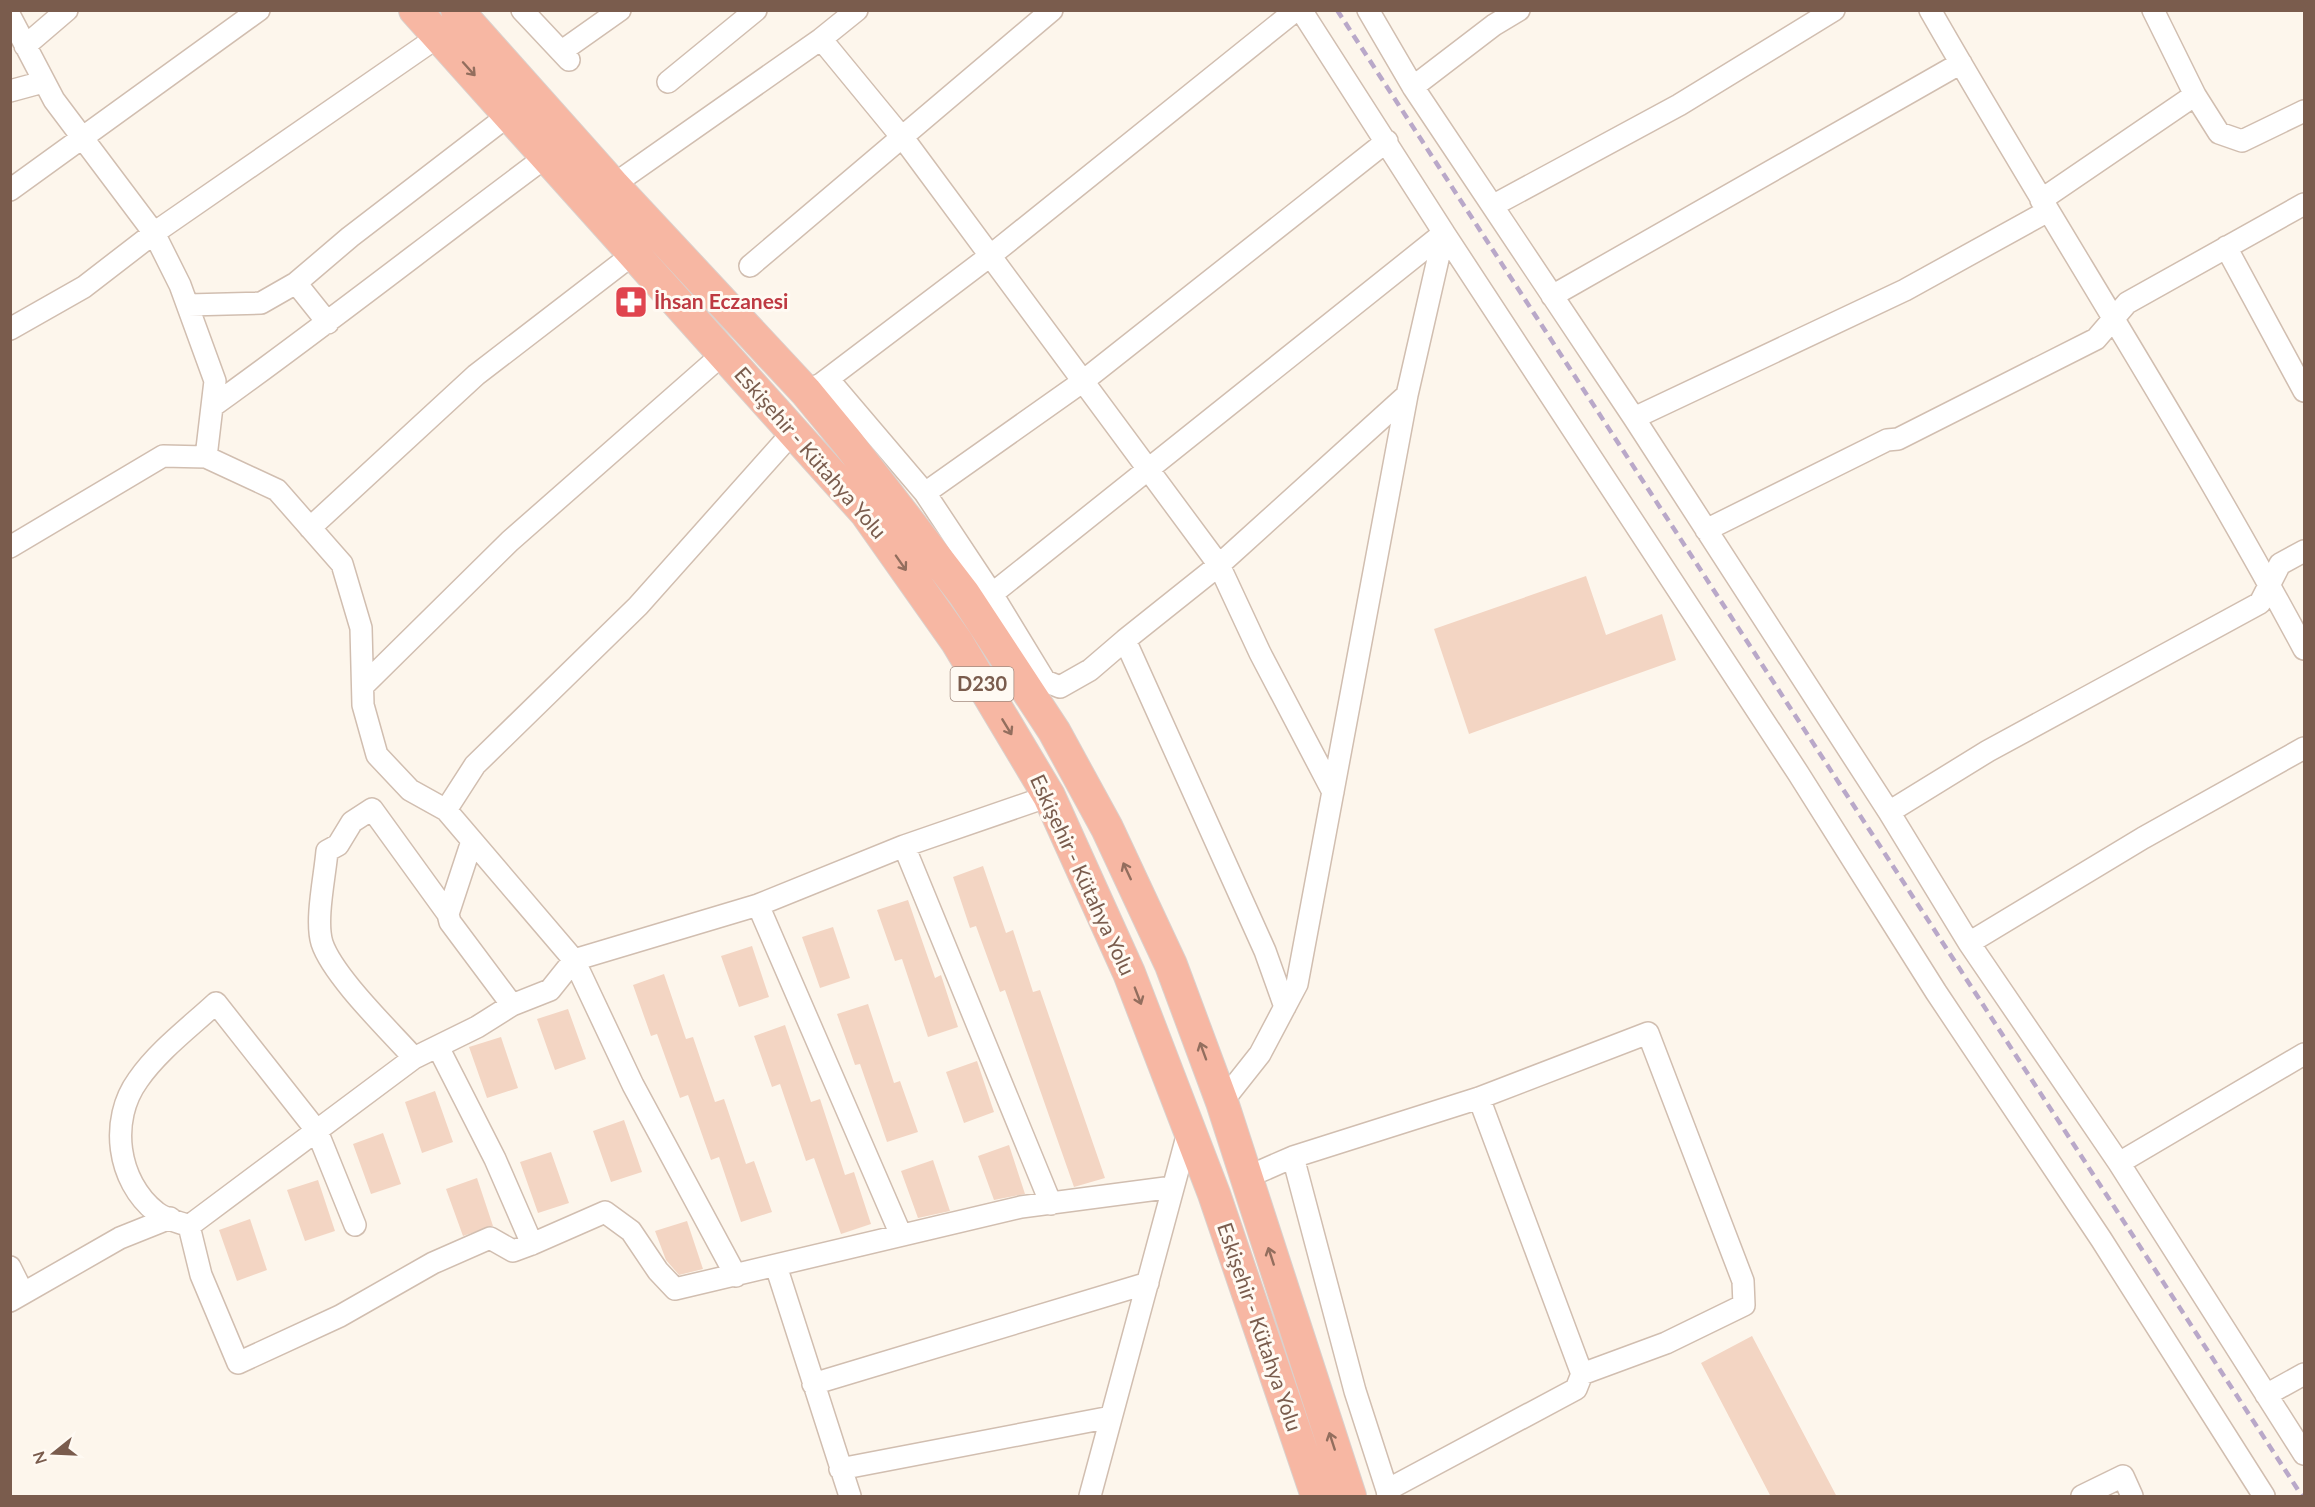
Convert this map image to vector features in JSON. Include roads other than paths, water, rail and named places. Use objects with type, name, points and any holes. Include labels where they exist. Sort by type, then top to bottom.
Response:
[{"type":"highway","name":"Eskişehir - Kütahya Yolu","points":[[415,10],[547,156],[604,197],[813,388],[964,594],[1054,731],[1107,828],[1171,965],[1222,1102],[1350,1497]]},
{"type":"highway","name":"Eskişehir - Kütahya Yolu","points":[[457,10],[604,197],[632,255],[724,353],[866,513],[957,642],[1049,796],[1129,973],[1214,1194],[1317,1497]]},
{"type":"street","points":[[25,46],[67,10]]},
{"type":"street","points":[[522,10],[566,56],[620,10]]},
{"type":"street","points":[[668,82],[756,10]]},
{"type":"street","points":[[604,197],[821,39],[857,10]]},
{"type":"street","points":[[750,266],[1052,10]]},
{"type":"street","points":[[813,388],[990,256],[1296,10]]},
{"type":"street","points":[[1301,10],[1798,773],[1936,992],[2101,1239],[2264,1497]]},
{"type":"street","points":[[1368,10],[1413,87],[1494,205],[1634,418],[1889,812],[1970,943],[2119,1163],[2304,1454]]},
{"type":"street","points":[[1413,87],[1494,25],[1519,10]]},
{"type":"street","points":[[1494,205],[1679,105],[1834,10]]},
{"type":"street","points":[[1930,10],[2270,584],[2304,649]]},
{"type":"street","points":[[2153,10],[2195,95],[2218,133],[2242,141],[2304,111]]},
{"type":"street","points":[[10,190],[84,139],[247,14]]},
{"type":"street","points":[[10,16],[43,82],[154,233],[188,305],[215,381],[206,457]]},
{"type":"street","points":[[10,328],[84,287],[154,233],[439,36]]},
{"type":"street","points":[[821,39],[902,138],[1219,565],[1260,653],[1333,792]]},
{"type":"street","points":[[1552,296],[1961,63]]},
{"type":"street","points":[[10,91],[43,82]]},
{"type":"street","points":[[1634,418],[1905,290],[2044,205],[2195,95]]},
{"type":"street","points":[[188,305],[261,303],[296,283],[350,237],[510,114]]},
{"type":"street","points":[[925,493],[1082,382],[1387,141]]},
{"type":"street","points":[[213,406],[328,323],[547,156]]},
{"type":"street","points":[[1706,530],[1887,440],[1898,439],[2096,339],[2114,321],[2127,303],[2304,204]]},
{"type":"street","points":[[1222,1102],[1260,1054],[1297,984],[1407,395],[1444,232]]},
{"type":"street","points":[[992,594],[1444,232]]},
{"type":"street","points":[[2226,247],[2304,388]]},
{"type":"street","points":[[310,528],[476,375],[632,255]]},
{"type":"street","points":[[296,283],[328,323]]},
{"type":"street","points":[[363,686],[510,542],[724,353]]},
{"type":"street","points":[[813,388],[834,386],[925,493],[992,594],[1045,681],[1060,687],[1090,670],[1219,565],[1407,395]]},
{"type":"street","points":[[446,810],[475,765],[638,606],[793,432]]},
{"type":"street","points":[[10,547],[163,456],[206,457],[277,490],[342,564],[361,628],[363,705],[377,755],[410,790],[446,810],[574,960],[633,1085],[736,1276]]},
{"type":"street","points":[[1889,812],[1988,751],[2260,603],[2280,564],[2304,551]]},
{"type":"street","points":[[1125,640],[1265,951],[1285,1006]]},
{"type":"street","points":[[1970,943],[2143,838],[2304,748]]},
{"type":"street","points":[[10,1268],[17,1297],[120,1238],[180,1222],[317,1131],[414,1058],[512,1005],[550,990],[574,960],[758,904],[904,846],[1049,796]]},
{"type":"street","points":[[414,1058],[342,978],[322,944],[320,928],[327,851],[338,845],[352,822],[372,809],[448,915],[450,922],[512,1005]]},
{"type":"street","points":[[448,915],[472,841]]},
{"type":"street","points":[[904,846],[1051,1204]]},
{"type":"street","points":[[758,904],[901,1235]]},
{"type":"street","points":[[355,1225],[317,1131],[216,1002],[137,1080],[123,1111],[119,1145],[133,1188],[157,1213],[180,1222],[238,1363],[340,1316],[460,1249],[490,1238],[513,1251],[605,1212],[630,1231],[658,1271],[675,1289],[1021,1208],[1173,1187]]},
{"type":"street","points":[[1245,1178],[1293,1157],[1479,1098],[1648,1033],[1743,1281],[1744,1305],[1666,1343],[1582,1374]]},
{"type":"street","points":[[438,1047],[495,1159],[532,1244]]},
{"type":"street","points":[[2119,1163],[2304,1054]]},
{"type":"street","points":[[1293,1157],[1355,1390],[1388,1493],[1576,1389],[1582,1374],[1479,1098]]},
{"type":"street","points":[[1094,1492],[1111,1417],[1189,1129]]},
{"type":"street","points":[[776,1266],[850,1497]]},
{"type":"street","points":[[813,1384],[1148,1283]]},
{"type":"street","points":[[2266,1395],[2304,1374]]},
{"type":"street","points":[[840,1469],[1111,1417]]},
{"type":"street","points":[[2082,1497],[2123,1476],[2132,1497]]},
{"type":"railway","points":[[1337,10],[2302,1496]]},
{"type":"place","name":"İhsan Eczanesi","points":[[631,302]]}]
